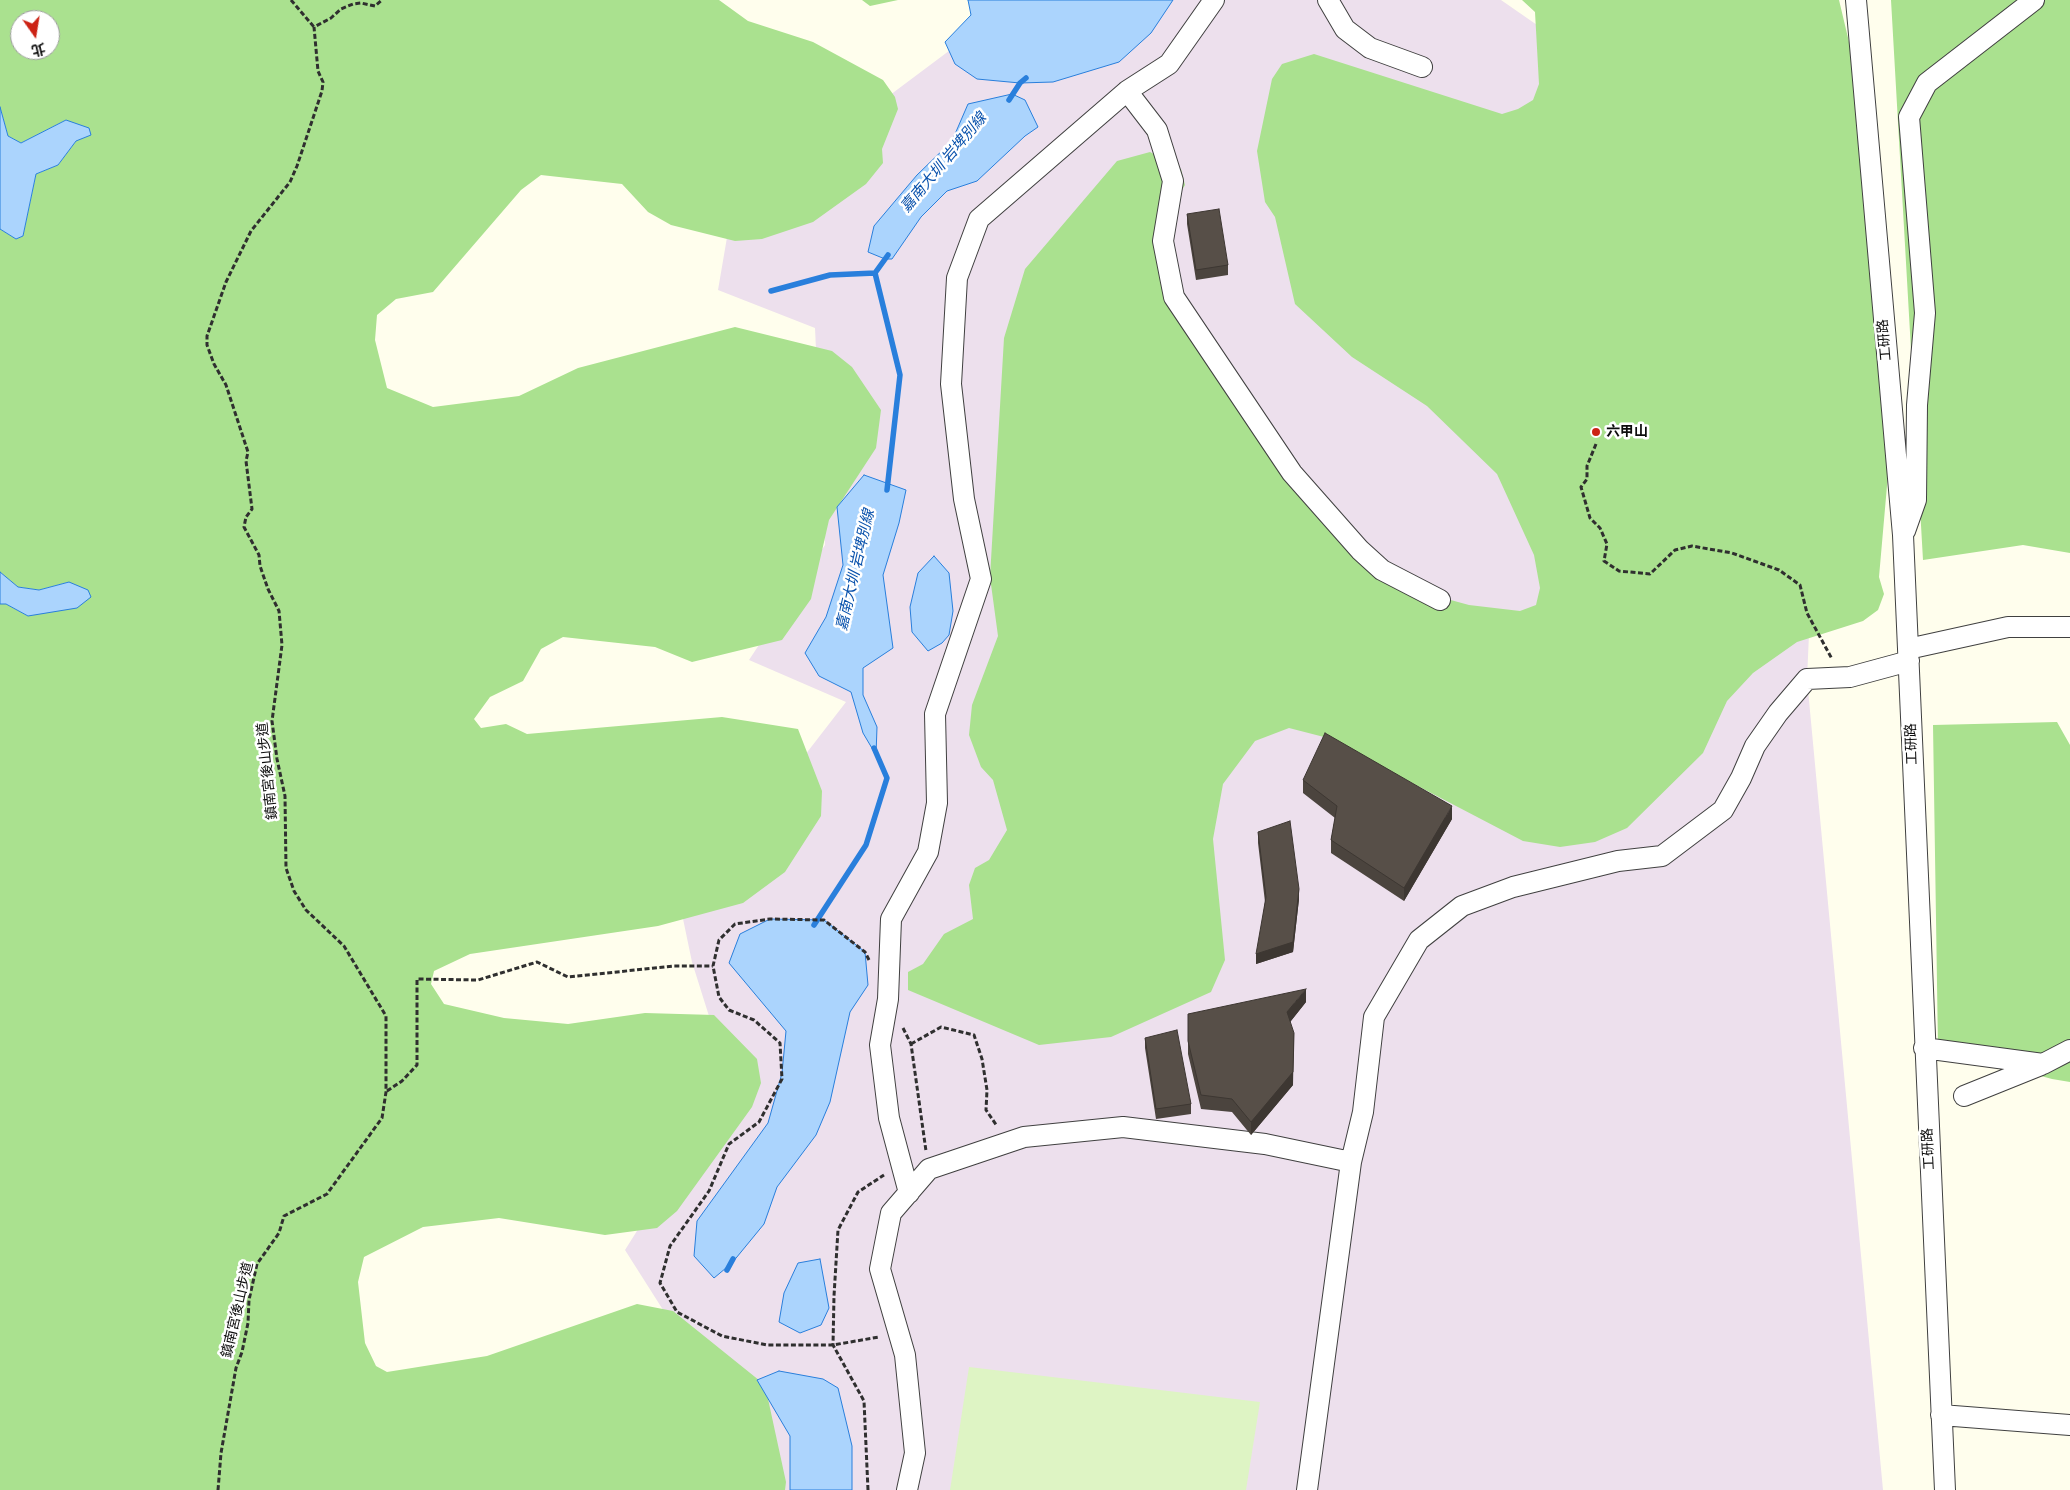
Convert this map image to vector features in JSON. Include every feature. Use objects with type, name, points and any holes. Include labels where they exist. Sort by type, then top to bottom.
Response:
[{"type":"street","points":[[909,1193],[889,1118],[880,1045],[888,999],[891,919],[928,852],[937,803],[935,714],[981,579],[964,499],[951,384],[956,278],[979,219],[1127,91],[1169,64],[1214,0]]},
{"type":"street","points":[[1328,0],[1345,29],[1370,48],[1422,67]]},
{"type":"street","name":"工研路","points":[[1856,0],[1903,535],[1924,1048],[1945,1490]]},
{"type":"street","points":[[1903,535],[1916,500],[1917,405],[1925,313],[1909,117],[1927,83],[2034,0]]},
{"type":"street","points":[[1127,91],[1157,130],[1173,181],[1163,241],[1174,297],[1292,473],[1360,550],[1382,570],[1440,600]]},
{"type":"street","points":[[1307,1490],[1351,1162],[1363,1112],[1374,1016],[1419,940],[1462,906],[1513,887],[1618,861],[1662,856],[1723,810],[1741,778],[1755,746],[1778,713],[1808,679],[1850,677],[1909,655],[2008,627],[2070,627]]},
{"type":"street","points":[[1924,1048],[2043,1064]]},
{"type":"street","points":[[1964,1096],[2043,1064],[2070,1050]]},
{"type":"street","points":[[907,1490],[915,1453],[905,1355],[880,1268],[891,1213],[929,1169],[1024,1137],[1123,1127],[1264,1144],[1351,1162]]},
{"type":"street","points":[[1941,1416],[2070,1425]]},
{"type":"path","points":[[291,0],[314,27],[331,18],[341,9],[353,4],[361,2],[375,6],[382,0]]},
{"type":"path","name":"鎮南宮後山步道","points":[[218,1490],[221,1453],[236,1368],[242,1352],[248,1323],[249,1300],[257,1264],[279,1233],[284,1216],[327,1194],[358,1153],[382,1118],[386,1092],[386,1016],[344,946],[306,910],[294,891],[286,868],[285,796],[277,759],[272,721],[282,646],[279,611],[260,566],[260,555],[244,527],[246,517],[252,509],[246,461],[248,452],[226,385],[214,364],[207,345],[207,336],[226,282],[252,231],[290,182],[297,166],[323,82],[318,71],[314,27]]},
{"type":"path","points":[[1596,444],[1587,466],[1587,479],[1581,487],[1590,518],[1600,528],[1607,544],[1604,561],[1619,571],[1650,574],[1675,550],[1692,546],[1732,553],[1779,570],[1800,586],[1806,613],[1832,659],[1850,677]]},
{"type":"path","points":[[735,924],[720,940],[713,966],[719,997],[729,1010],[754,1020],[780,1042],[782,1079],[759,1122],[729,1144],[709,1191],[670,1246],[660,1283],[677,1312],[722,1336],[767,1345],[834,1346],[899,1334]]},
{"type":"path","points":[[386,1092],[402,1081],[416,1065],[417,979],[478,980],[537,962],[568,977],[674,966],[713,966]]},
{"type":"path","points":[[911,1044],[941,1028],[974,1035],[982,1059],[987,1090],[986,1110],[1008,1142]]},
{"type":"path","points":[[868,1490],[864,1401],[834,1346],[838,1230],[858,1192],[901,1164]]},
{"type":"shaded area","points":[[1017,0],[1501,0],[1576,52],[1815,500],[1807,679],[1883,1490],[749,1490],[665,1313],[625,1250],[730,1083],[692,962],[682,914],[846,702],[749,660],[825,545],[815,328],[718,290],[731,214]]},
{"type":"green space","points":[[0,0],[719,0],[748,21],[813,42],[883,80],[895,97],[898,109],[882,149],[883,163],[866,184],[813,222],[762,239],[735,241],[671,225],[648,212],[622,184],[541,175],[521,190],[433,292],[396,299],[377,315],[375,340],[387,388],[433,407],[519,396],[578,368],[735,327],[832,351],[852,367],[881,410],[876,448],[829,520],[811,599],[782,640],[692,662],[655,647],[563,637],[541,649],[523,681],[490,697],[474,719],[481,728],[506,724],[527,734],[722,717],[798,729],[822,791],[821,816],[785,872],[743,903],[658,926],[470,954],[434,971],[431,984],[444,1004],[504,1018],[568,1024],[645,1013],[714,1015],[757,1059],[761,1083],[752,1107],[677,1211],[657,1228],[605,1235],[499,1218],[423,1227],[364,1257],[358,1282],[365,1343],[376,1366],[387,1372],[487,1356],[637,1304],[673,1311],[765,1385],[786,1482],[785,1490],[0,1490],[0,604],[6,604],[28,616],[69,582],[39,590],[18,587],[0,572],[0,229],[16,239],[23,236],[36,174],[58,165],[76,141],[66,120],[21,143],[8,136],[0,107]]},
{"type":"green space","points":[[862,0],[898,0],[870,6]]},
{"type":"green space","points":[[1522,0],[1839,0],[1854,63],[1857,135],[1869,186],[1889,463],[1879,577],[1884,594],[1878,610],[1863,621],[1797,642],[1753,673],[1727,701],[1703,753],[1627,828],[1595,842],[1560,847],[1523,841],[1324,737],[1289,728],[1255,741],[1223,784],[1213,839],[1225,960],[1211,992],[1111,1037],[1039,1045],[908,990],[908,972],[923,964],[944,934],[973,919],[969,885],[975,868],[989,860],[1007,830],[993,780],[981,767],[969,735],[972,705],[998,636],[990,577],[1004,338],[1025,269],[1117,161],[1150,152],[1181,169],[1185,185],[1158,230],[1164,264],[1290,468],[1373,559],[1436,596],[1469,605],[1520,611],[1536,605],[1540,588],[1534,555],[1497,474],[1427,406],[1352,357],[1295,304],[1275,217],[1265,202],[1257,151],[1272,79],[1282,64],[1314,54],[1502,114],[1518,109],[1533,100],[1539,84],[1535,12]]},
{"type":"green space","points":[[1891,0],[2070,0],[2070,553],[2023,545],[1923,560]]},
{"type":"green space","points":[[2057,722],[2070,745],[2070,1082],[2052,1079],[1938,1048],[1933,725]]},
{"type":"green space","points":[[969,1367],[1260,1402],[1246,1490],[950,1490]]},
{"type":"water","points":[[968,0],[1173,0],[1151,33],[1119,62],[1053,82],[1020,83],[977,79],[955,64],[945,42],[971,15]]},
{"type":"water","points":[[1012,94],[1025,100],[1038,127],[1025,136],[977,181],[947,191],[921,217],[892,259],[885,259],[868,252],[874,226],[917,175],[952,141],[968,104]]},
{"type":"water","points":[[0,107],[8,136],[21,143],[66,120],[89,128],[91,135],[76,141],[58,165],[36,174],[23,236],[16,239],[0,229]]},
{"type":"water","points":[[864,475],[906,490],[899,523],[883,575],[893,648],[863,668],[863,695],[877,727],[876,755],[863,733],[851,692],[819,676],[805,653],[826,617],[843,565],[837,507]]},
{"type":"water","points":[[934,556],[949,573],[953,611],[949,635],[942,643],[928,651],[912,632],[910,607],[918,573]]},
{"type":"water","points":[[0,572],[18,587],[39,590],[69,582],[88,590],[91,597],[77,608],[28,616],[6,604],[0,604]]},
{"type":"water","points":[[770,919],[824,920],[865,952],[868,985],[850,1012],[830,1102],[816,1135],[777,1187],[764,1224],[732,1263],[714,1278],[694,1256],[697,1221],[768,1123],[782,1073],[786,1031],[729,963],[740,934]]},
{"type":"water","points":[[820,1259],[829,1308],[821,1325],[800,1333],[779,1322],[784,1293],[798,1263]]},
{"type":"water","points":[[779,1371],[823,1379],[838,1388],[852,1446],[852,1490],[790,1490],[790,1436],[757,1380]]},
{"type":"building","points":[[1219,209],[1228,265],[1196,270],[1187,214]]},
{"type":"building","points":[[1325,733],[1452,806],[1404,888],[1331,840],[1337,806],[1303,780]]},
{"type":"building","points":[[1290,821],[1299,889],[1293,942],[1256,954],[1266,897],[1258,832]]},
{"type":"building","points":[[1306,989],[1287,1012],[1294,1033],[1293,1072],[1251,1122],[1232,1099],[1201,1095],[1188,1041],[1188,1014]]},
{"type":"building","points":[[1177,1030],[1191,1104],[1156,1109],[1145,1038]]},
{"type":"waterway","name":"嘉南大圳 岩埤別線","points":[[1009,100],[1020,83],[1026,78]]},
{"type":"waterway","name":"嘉南大圳 岩埤別線","points":[[887,490],[900,375],[875,273],[888,255]]},
{"type":"waterway","points":[[771,291],[830,275],[875,273]]},
{"type":"waterway","name":"嘉南大圳 岩埤別線","points":[[814,925],[866,845],[887,778],[874,748]]},
{"type":"waterway","name":"嘉南大圳 岩埤別線","points":[[727,1270],[733,1259]]},
{"type":"place","name":"六甲山","points":[[1596,432]]}]
